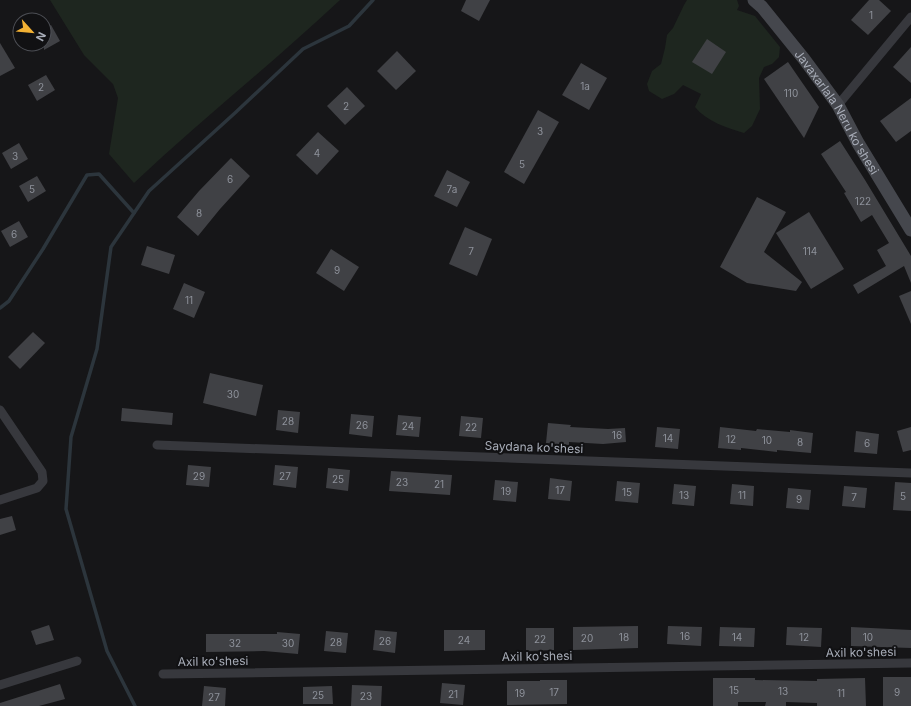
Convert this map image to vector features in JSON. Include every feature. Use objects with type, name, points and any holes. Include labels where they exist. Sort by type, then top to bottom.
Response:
[{"type":"street","name":"Javaxarlala Neru ko'shesi","points":[[754,0],[762,7],[800,53],[838,105],[858,143],[911,230]]},
{"type":"street","points":[[838,105],[911,17]]},
{"type":"street","points":[[0,410],[42,472],[43,481],[37,488],[0,500]]},
{"type":"street","name":"Saydana ko'shesi","points":[[157,444],[911,473]]},
{"type":"street","points":[[0,685],[77,661]]},
{"type":"street","name":"Axil ko'shesi","points":[[164,674],[911,663]]},
{"type":"shaded area","points":[[50,0],[340,0],[134,183],[109,154],[118,98],[113,84],[84,55]]},
{"type":"shaded area","points":[[687,0],[737,0],[739,6],[737,10],[755,16],[780,47],[779,57],[772,64],[764,67],[759,78],[760,109],[752,126],[744,133],[724,126],[705,116],[695,107],[701,94],[683,85],[674,94],[662,99],[649,91],[647,84],[652,71],[661,64],[667,35],[673,28]]},
{"type":"building","points":[[466,0],[490,0],[479,21],[461,11]]},
{"type":"building","points":[[869,0],[879,0],[891,11],[868,35],[851,20]]},
{"type":"building","points":[[52,27],[60,41],[52,46]]},
{"type":"building","points":[[707,39],[726,52],[712,74],[692,62]]},
{"type":"building","points":[[0,43],[15,68],[0,76]]},
{"type":"building","points":[[911,47],[911,83],[893,67]]},
{"type":"building","points":[[397,51],[416,71],[396,90],[377,71]]},
{"type":"building","points":[[788,62],[819,107],[804,138],[764,79]]},
{"type":"building","points":[[581,63],[607,78],[589,110],[562,95]]},
{"type":"building","points":[[46,75],[55,90],[37,101],[28,85]]},
{"type":"building","points":[[347,87],[365,106],[345,125],[327,106]]},
{"type":"building","points":[[911,98],[911,131],[896,142],[880,121]]},
{"type":"building","points":[[538,110],[559,122],[524,184],[504,172]]},
{"type":"building","points":[[318,132],[339,151],[317,175],[296,155]]},
{"type":"building","points":[[840,141],[911,256],[911,283],[904,266],[858,294],[853,285],[886,266],[877,250],[889,243],[872,215],[861,222],[844,193],[846,192],[821,154]]},
{"type":"building","points":[[19,143],[28,159],[11,169],[2,153]]},
{"type":"building","points":[[231,158],[250,176],[198,236],[177,217],[199,191]]},
{"type":"building","points":[[447,170],[470,182],[457,207],[434,196]]},
{"type":"building","points":[[37,176],[46,191],[28,202],[19,186]]},
{"type":"building","points":[[757,197],[786,212],[764,252],[802,282],[796,291],[747,283],[720,267]]},
{"type":"building","points":[[809,212],[844,269],[811,289],[776,233]]},
{"type":"building","points":[[19,221],[28,237],[10,247],[1,231]]},
{"type":"building","points":[[465,227],[492,239],[477,276],[449,264]]},
{"type":"building","points":[[147,246],[175,255],[169,274],[141,265]]},
{"type":"building","points":[[331,249],[359,267],[344,291],[316,273]]},
{"type":"building","points":[[184,283],[205,292],[194,318],[173,309]]},
{"type":"building","points":[[911,291],[911,324],[899,296]]},
{"type":"building","points":[[33,332],[45,343],[20,369],[8,357]]},
{"type":"building","points":[[210,373],[263,385],[256,416],[203,403]]},
{"type":"building","points":[[122,408],[173,413],[172,425],[121,421]]},
{"type":"building","points":[[278,410],[300,412],[298,433],[276,430]]},
{"type":"building","points":[[351,414],[374,416],[372,437],[349,434]]},
{"type":"building","points":[[398,415],[421,417],[419,437],[396,435]]},
{"type":"building","points":[[461,416],[483,418],[481,438],[459,436]]},
{"type":"building","points":[[548,423],[571,425],[570,427],[608,429],[625,428],[626,442],[603,444],[569,442],[569,445],[546,443]]},
{"type":"building","points":[[657,427],[680,429],[678,449],[655,447]]},
{"type":"building","points":[[720,427],[756,431],[757,429],[790,432],[790,430],[813,433],[811,453],[777,450],[777,452],[741,448],[741,450],[718,448]]},
{"type":"building","points":[[911,427],[911,450],[903,452],[897,431]]},
{"type":"building","points":[[856,431],[879,434],[877,454],[854,452]]},
{"type":"building","points":[[188,465],[211,467],[209,487],[186,485]]},
{"type":"building","points":[[275,465],[298,467],[296,488],[273,485]]},
{"type":"building","points":[[328,468],[350,470],[348,491],[326,488]]},
{"type":"building","points":[[391,471],[452,475],[450,495],[389,491]]},
{"type":"building","points":[[550,478],[572,481],[570,501],[548,499]]},
{"type":"building","points":[[495,480],[518,482],[516,502],[493,500]]},
{"type":"building","points":[[617,481],[640,483],[638,503],[615,501]]},
{"type":"building","points":[[895,482],[911,483],[911,511],[893,510]]},
{"type":"building","points":[[674,484],[696,486],[694,506],[672,504]]},
{"type":"building","points":[[732,484],[754,486],[753,506],[730,504]]},
{"type":"building","points":[[844,486],[867,488],[865,508],[842,506]]},
{"type":"building","points":[[788,488],[811,490],[809,510],[786,508]]},
{"type":"building","points":[[12,516],[16,530],[0,535],[0,519]]},
{"type":"building","points":[[49,625],[54,640],[36,645],[31,631]]},
{"type":"building","points":[[638,626],[638,648],[573,650],[573,627]]},
{"type":"building","points":[[668,626],[702,627],[701,646],[667,644]]},
{"type":"building","points":[[720,627],[755,628],[754,647],[719,646]]},
{"type":"building","points":[[787,627],[822,628],[821,647],[786,645]]},
{"type":"building","points":[[851,627],[911,630],[911,648],[851,646]]},
{"type":"building","points":[[526,628],[554,628],[554,650],[526,651]]},
{"type":"building","points":[[375,630],[397,632],[395,653],[373,650]]},
{"type":"building","points":[[444,630],[485,630],[485,650],[444,651]]},
{"type":"building","points":[[326,631],[348,633],[346,653],[324,651]]},
{"type":"building","points":[[277,632],[300,634],[298,654],[264,651],[206,652],[206,634],[277,634]]},
{"type":"building","points":[[883,677],[911,677],[911,706],[883,706]]},
{"type":"building","points":[[713,678],[755,678],[755,680],[817,681],[817,679],[865,678],[866,706],[817,706],[817,703],[786,702],[786,706],[765,706],[766,702],[738,702],[738,706],[713,706]]},
{"type":"building","points":[[567,680],[567,704],[507,705],[507,681]]},
{"type":"building","points":[[442,683],[465,685],[463,705],[440,703]]},
{"type":"building","points":[[60,684],[65,699],[39,706],[0,706],[0,703]]},
{"type":"building","points":[[352,685],[382,686],[381,706],[351,706]]},
{"type":"building","points":[[204,686],[226,688],[225,706],[202,706]]},
{"type":"building","points":[[332,686],[333,704],[303,704],[303,687]]},
{"type":"waterway","points":[[135,706],[107,651],[66,509],[71,437],[97,349],[111,247],[149,191],[303,49],[349,26],[373,0]]},
{"type":"waterway","points":[[0,308],[9,301],[43,249],[87,175],[99,174],[134,213]]}]
